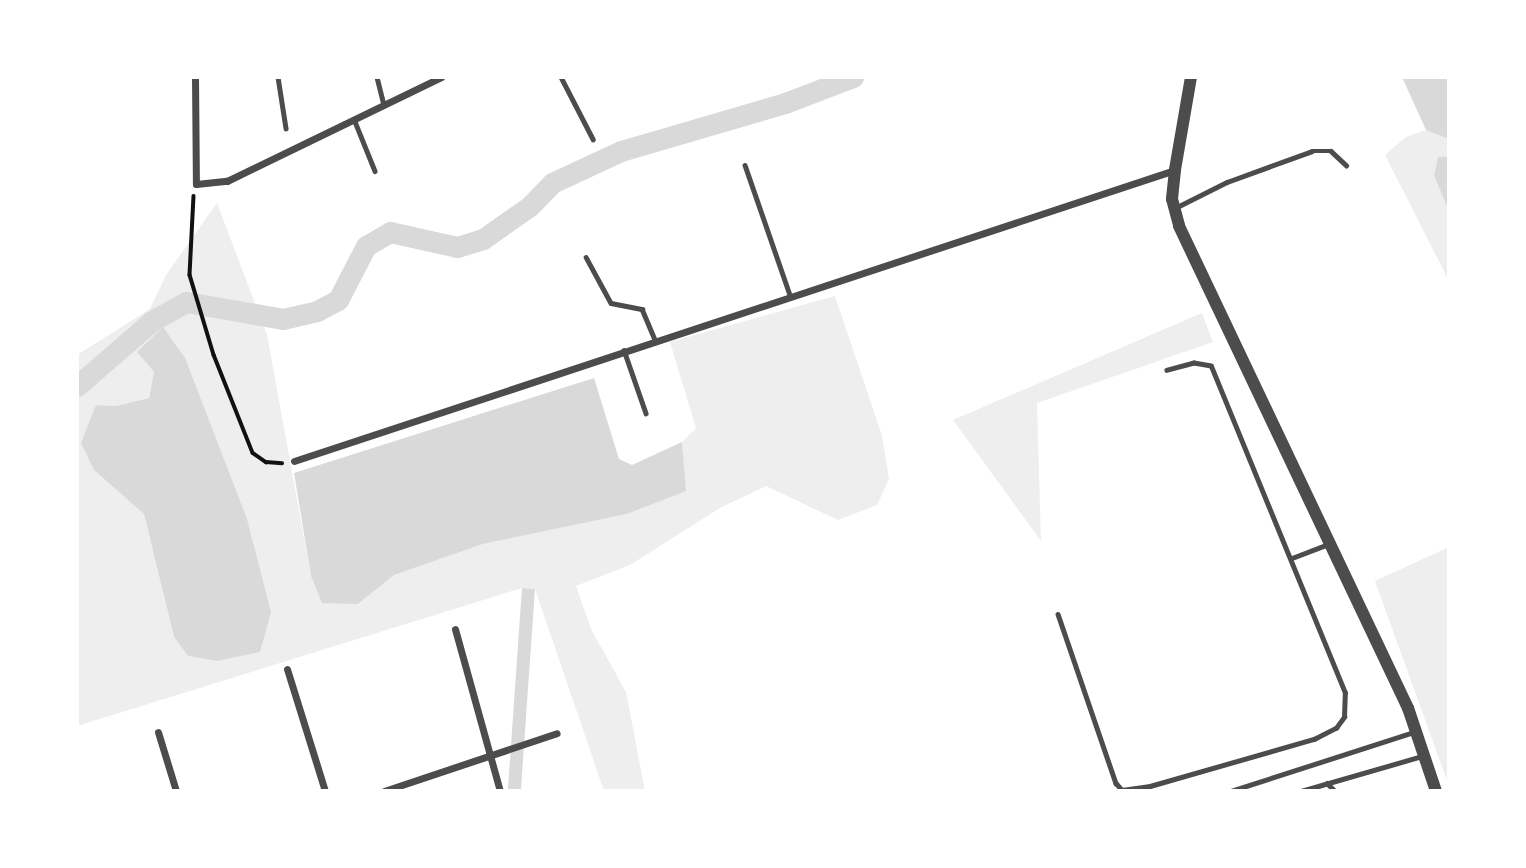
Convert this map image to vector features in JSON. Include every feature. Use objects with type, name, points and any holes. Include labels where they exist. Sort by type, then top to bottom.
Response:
[{"type":"street","points":[[195,77],[196,184],[227,181],[441,77]]},
{"type":"street","points":[[1191,77],[1175,170],[1174,209],[1192,258],[1417,731],[1436,791]]},
{"type":"street","points":[[295,461],[623,349],[1175,170]]},
{"type":"street","points":[[455,629],[500,791]]},
{"type":"street","points":[[287,669],[325,791]]},
{"type":"street","points":[[158,732],[176,791]]},
{"type":"street","points":[[384,791],[557,733]]},
{"type":"lane","points":[[278,77],[286,128]]},
{"type":"lane","points":[[377,77],[384,105]]},
{"type":"lane","points":[[561,77],[593,139]]},
{"type":"lane","points":[[354,119],[375,171]]},
{"type":"lane","points":[[1174,209],[1227,182],[1312,151],[1331,151],[1346,165]]},
{"type":"lane","points":[[745,164],[790,295]]},
{"type":"lane","points":[[586,257],[611,303],[642,309],[655,339]]},
{"type":"lane","points":[[623,349],[646,413]]},
{"type":"lane","points":[[1058,614],[1116,783],[1130,790],[1314,738],[1336,728],[1344,717],[1345,694],[1292,558],[1211,366],[1194,363],[1167,370]]},
{"type":"lane","points":[[1292,558],[1329,544]]},
{"type":"lane","points":[[1235,790],[1417,731]]},
{"type":"lane","points":[[1301,791],[1426,755]]},
{"type":"lane","points":[[1327,783],[1335,791]]},
{"type":"path","points":[[196,184],[190,275],[214,355],[253,453],[266,463],[295,461]]},
{"type":"shaded area","points":[[1402,77],[1449,77],[1449,139],[1426,130]]},
{"type":"shaded area","points":[[1426,130],[1449,139],[1449,157],[1438,158],[1434,176],[1449,211],[1449,281],[1385,155],[1406,137]]},
{"type":"shaded area","points":[[1438,157],[1449,157],[1449,211],[1434,176]]},
{"type":"shaded area","points":[[217,203],[267,335],[311,576],[358,604],[394,575],[483,544],[627,514],[685,491],[682,442],[696,428],[670,342],[835,296],[882,436],[889,479],[877,505],[838,520],[766,486],[720,508],[630,565],[576,586],[591,629],[626,692],[645,791],[604,791],[535,589],[522,588],[77,726],[77,355],[150,309],[166,275]],"holes":[[[163,328],[217,661],[188,656],[174,637],[144,514],[94,470],[96,405],[116,406],[149,398],[154,372],[137,352]]]},
{"type":"shaded area","points":[[1202,313],[1213,342],[1037,403],[1041,541],[953,420]]},
{"type":"shaded area","points":[[163,327],[185,358],[247,519],[271,612],[260,652],[217,661],[188,656],[174,637],[144,514],[94,470],[81,443],[96,405],[116,406],[149,398],[154,372],[137,352]]},
{"type":"shaded area","points":[[594,378],[619,459],[632,465],[682,442],[686,491],[627,514],[483,544],[394,575],[358,604],[322,603],[311,576],[294,473]]},
{"type":"shaded area","points":[[1449,547],[1449,786],[1375,581]]},
{"type":"shaded area","points":[[522,588],[535,589],[521,791],[508,791]]},
{"type":"waterway","points":[[77,386],[152,321],[186,302],[283,319],[317,311],[338,300],[366,246],[390,232],[457,247],[483,239],[530,206],[552,183],[621,151],[785,103],[853,77]]}]
